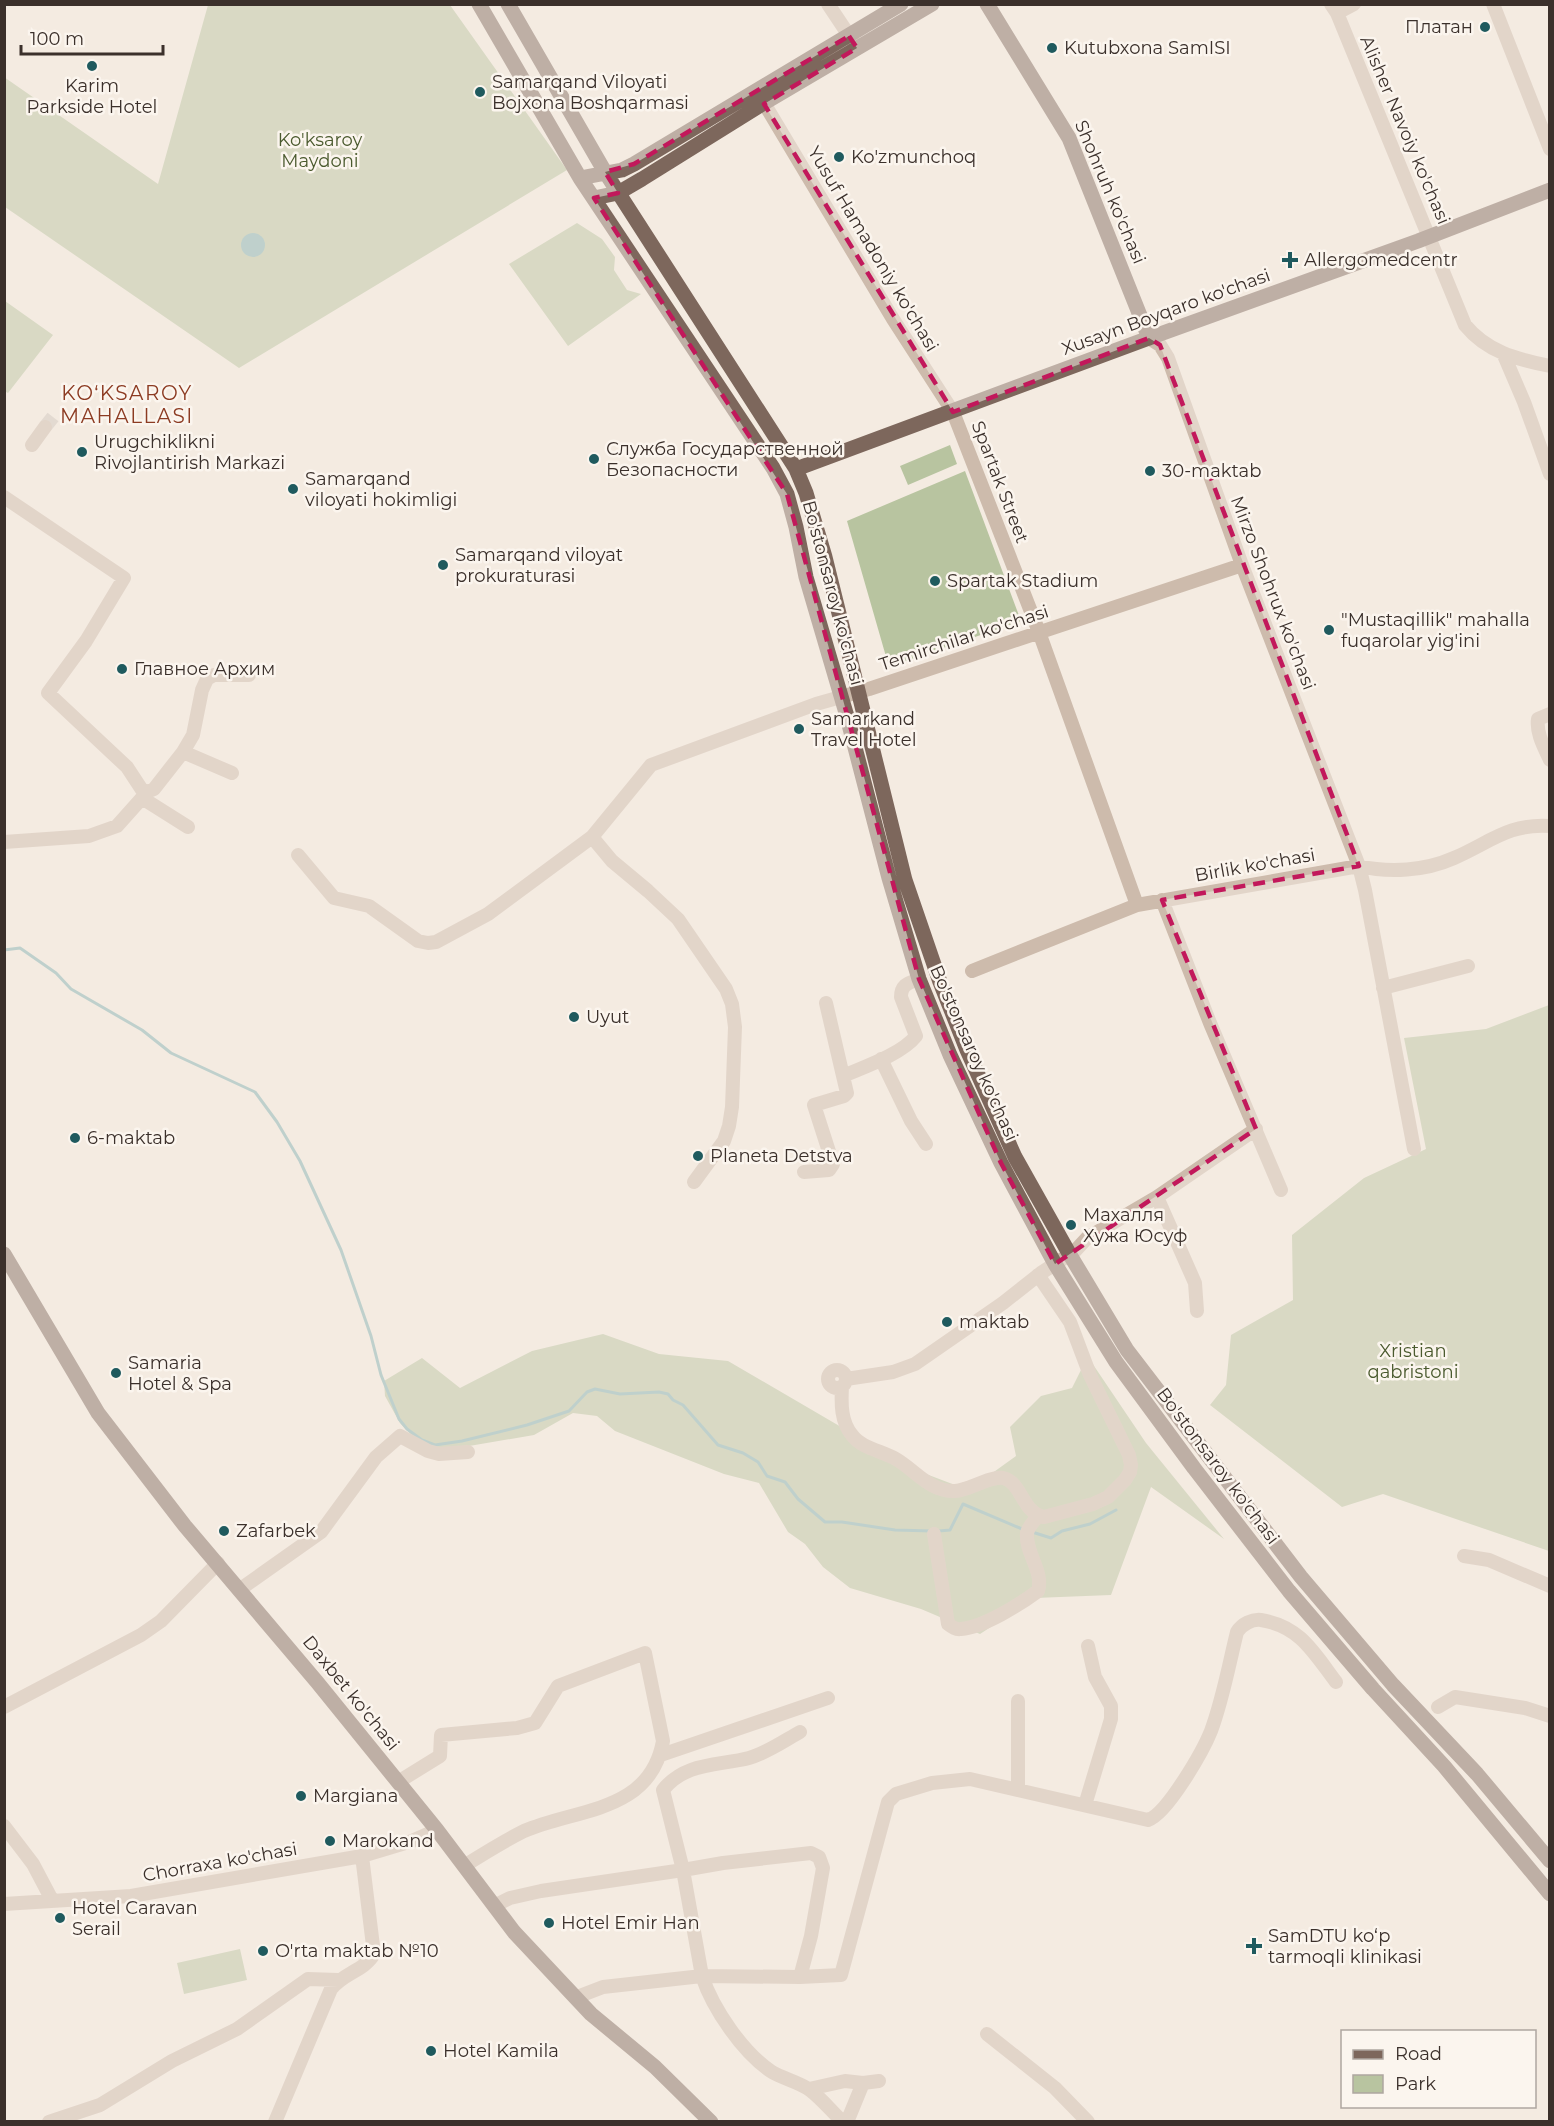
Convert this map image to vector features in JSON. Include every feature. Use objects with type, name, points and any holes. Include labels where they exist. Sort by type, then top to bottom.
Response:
[{"type":"main road","name":"Bo'stonsaroy ko'chasi","points":[[479,4],[580,178],[773,468],[787,494],[806,577],[919,980],[950,1055],[996,1153],[1055,1264],[1116,1362],[1289,1591],[1373,1689],[1444,1766],[1550,1894]]},
{"type":"main road","name":"Bo'stonsaroy ko'chasi","points":[[508,4],[605,172],[796,469],[806,492],[823,548],[863,690],[905,880],[940,982],[967,1050],[1015,1157],[1127,1350],[1301,1577],[1393,1685],[1477,1774],[1550,1861]]},
{"type":"main road","points":[[594,198],[618,192],[764,104],[853,42],[901,4]]},
{"type":"main road","points":[[580,178],[622,170],[634,165],[853,42],[932,4]]},
{"type":"main road","name":"Shohruh ko'chasi","points":[[987,4],[1069,138],[1149,338]]},
{"type":"main road","name":"Xusayn Boyqaro ko'chasi","points":[[796,469],[1430,237],[1550,190]]},
{"type":"main road","name":"Daxbet ko'chasi","points":[[4,1254],[98,1413],[185,1526],[437,1830],[514,1932],[591,2014],[655,2067],[711,2121]]},
{"type":"street","points":[[828,4],[853,42]]},
{"type":"street","points":[[1334,9],[1354,4]]},
{"type":"street","points":[[1492,4],[1550,149]]},
{"type":"street","name":"Alisher Navoiy ko'chasi","points":[[1334,9],[1465,325],[1475,338],[1488,347],[1550,366]]},
{"type":"street","name":"Yusuf Hamadoniy ko'chasi","points":[[764,104],[893,319],[953,412]]},
{"type":"street","name":"Mirzo Shohrux ko'chasi","points":[[1149,338],[1160,345],[1168,358],[1242,565],[1359,866],[1414,1149]]},
{"type":"street","points":[[1503,353],[1524,402],[1550,474]]},
{"type":"street","name":"Spartak Street","points":[[953,412],[1039,632],[1137,905]]},
{"type":"street","points":[[32,445],[45,427]]},
{"type":"street","points":[[4,497],[124,578],[86,641],[48,693],[127,767],[143,796],[188,827]]},
{"type":"street","name":"Temirchilar ko'chasi","points":[[298,855],[334,898],[369,906],[418,941],[428,943],[447,937],[488,914],[592,837],[651,765],[841,696],[1242,565]]},
{"type":"street","points":[[4,842],[89,836],[117,826],[143,796],[154,789],[183,752],[193,735],[202,690],[207,679],[214,675],[249,675]]},
{"type":"street","points":[[1550,714],[1538,719],[1537,723],[1550,760]]},
{"type":"street","points":[[183,752],[232,773]]},
{"type":"street","name":"Birlik ko'chasi","points":[[972,971],[1137,905],[1359,866],[1378,870],[1426,867],[1453,859],[1500,834],[1537,825],[1550,826]]},
{"type":"street","points":[[592,837],[612,861],[678,919],[726,989],[732,1004],[735,1027],[732,1107],[729,1126],[719,1148],[694,1182]]},
{"type":"street","points":[[1162,900],[1210,1023],[1281,1190]]},
{"type":"street","points":[[1383,988],[1468,966]]},
{"type":"street","points":[[843,1076],[881,1059],[911,1042],[916,1036],[901,997],[901,990],[904,985],[919,980]]},
{"type":"street","points":[[804,1172],[829,1170],[833,1164],[814,1105],[846,1095],[826,1003]]},
{"type":"street","points":[[881,1059],[911,1121],[926,1144]]},
{"type":"street","points":[[1038,1275],[1070,1322],[1090,1375],[1129,1455],[1130,1472],[1108,1497],[1053,1516],[1038,1516],[1031,1512],[1016,1488],[1006,1479],[999,1478],[964,1490],[943,1490],[918,1477],[896,1459],[853,1437],[845,1426],[841,1406],[844,1383],[915,1364],[1003,1303],[1038,1275],[1070,1255],[1087,1238],[1157,1197],[1256,1129]]},
{"type":"street","points":[[1157,1197],[1195,1283],[1197,1311]]},
{"type":"street","points":[[239,1590],[321,1532],[376,1457],[400,1436],[428,1451],[439,1454],[468,1452]]},
{"type":"street","points":[[934,1534],[948,1624],[955,1629],[961,1629],[983,1623],[1038,1591],[1040,1581],[1027,1534],[1038,1516]]},
{"type":"street","points":[[1464,1556],[1489,1560],[1550,1586]]},
{"type":"street","points":[[4,1707],[141,1635],[161,1621],[218,1563]]},
{"type":"street","points":[[577,1997],[603,1987],[702,1976],[841,1975],[888,1802],[896,1794],[957,1779],[970,1779],[1018,1788],[1148,1820],[1155,1818],[1184,1780],[1210,1732],[1238,1632],[1245,1623],[1257,1620],[1278,1623],[1295,1632],[1335,1682]]},
{"type":"street","points":[[1085,1805],[1111,1719],[1111,1706],[1095,1677],[1088,1646]]},
{"type":"street","points":[[398,1782],[440,1756],[441,1735],[517,1728],[534,1723],[558,1686],[645,1653],[663,1741],[660,1758],[653,1770],[619,1802],[525,1831],[464,1866]]},
{"type":"street","points":[[1438,1707],[1455,1697],[1525,1708],[1550,1716]]},
{"type":"street","points":[[660,1758],[828,1698]]},
{"type":"street","points":[[1018,1701],[1018,1788]]},
{"type":"street","points":[[800,1732],[760,1755],[685,1772],[663,1790],[664,1798],[683,1870],[702,1976],[706,1989],[730,2030],[754,2057],[772,2072],[809,2089],[845,2121],[863,2083]]},
{"type":"street","points":[[4,1826],[33,1864],[52,1899]]},
{"type":"street","name":"Chorraxa ko'chasi","points":[[4,1904],[52,1899],[131,1896],[362,1856],[412,1841],[437,1830]]},
{"type":"street","points":[[494,1906],[510,1899],[541,1891],[723,1863],[811,1853],[819,1857],[823,1868],[811,1936],[800,1977]]},
{"type":"street","points":[[275,2121],[331,1989],[338,1980],[370,1961],[374,1954],[362,1856]]},
{"type":"street","points":[[53,2121],[100,2105],[172,2061],[237,2029],[308,1979],[338,1980]]},
{"type":"street","points":[[987,2034],[1055,2088],[1088,2121]]},
{"type":"street","points":[[809,2089],[845,2081],[863,2083],[879,2081]]},
{"type":"highlighted area","points":[[849,36],[857,48],[764,104],[953,412],[1149,338],[1160,345],[1359,866],[1162,900],[1256,1129],[1055,1264],[1001,1163],[919,979],[787,494],[594,198],[618,193],[605,172],[634,164]]},
{"type":"green space","name":"Ko'ksaroy Maydoni","points":[[208,5],[450,5],[567,170],[239,368],[5,207],[4,77],[158,184]]},
{"type":"green space","points":[[577,223],[602,239],[615,257],[614,270],[627,290],[641,294],[568,346],[509,264]]},
{"type":"green space","points":[[5,301],[53,335],[8,393],[4,391]]},
{"type":"green space","points":[[950,445],[957,464],[908,485],[900,466]]},
{"type":"green space","name":"Spartak Stadium","points":[[965,471],[1021,621],[889,667],[847,521]]},
{"type":"green space","name":"Xristian qabristoni","points":[[1549,1005],[1549,1551],[1383,1494],[1342,1507],[1210,1405],[1226,1385],[1231,1335],[1293,1300],[1292,1235],[1364,1178],[1426,1149],[1404,1038],[1486,1029]]},
{"type":"green space","points":[[603,1334],[659,1354],[728,1361],[913,1469],[955,1485],[991,1474],[1016,1456],[1010,1427],[1041,1396],[1072,1388],[1083,1366],[1092,1363],[1146,1443],[1224,1539],[1151,1487],[1111,1595],[1035,1598],[980,1634],[921,1609],[850,1588],[823,1567],[805,1544],[788,1532],[759,1483],[724,1474],[615,1431],[597,1416],[573,1413],[534,1435],[440,1451],[417,1441],[400,1423],[385,1396],[384,1381],[422,1358],[460,1388],[532,1351]]},
{"type":"green space","points":[[240,1949],[247,1980],[184,1994],[177,1963]]},
{"type":"water","points":[[253,233],[261,237],[265,245],[261,253],[253,257],[245,253],[241,245],[245,237]]},
{"type":"waterway","points":[[4,950],[20,948],[56,973],[71,989],[142,1030],[171,1053],[255,1092],[277,1122],[300,1161],[341,1250],[371,1336],[381,1375],[399,1419],[407,1429],[422,1440],[435,1445],[462,1441],[527,1425],[569,1411],[587,1392],[595,1389],[620,1394],[659,1392],[668,1394],[673,1400],[683,1405],[718,1445],[743,1453],[758,1462],[767,1476],[785,1482],[798,1499],[825,1522],[842,1522],[895,1530],[932,1531]]},
{"type":"waterway","points":[[939,1531],[950,1530],[963,1504],[1022,1529]]},
{"type":"waterway","points":[[1032,1532],[1051,1538],[1062,1531],[1090,1524],[1116,1510]]},
{"type":"tunnel","points":[[45,427],[53,417]]},
{"type":"place","name":"Платан","points":[[1485,27]]},
{"type":"place","name":"Kutubxona SamISI","points":[[1052,48]]},
{"type":"place","name":"Karim Parkside Hotel","points":[[92,66]]},
{"type":"place","name":"Samarqand Viloyati Bojxona Boshqarmasi","points":[[480,92]]},
{"type":"place","name":"Ko'zmunchoq","points":[[839,157]]},
{"type":"place","name":"Allergomedcentr","points":[[1290,260]]},
{"type":"place","name":"Urugchiklikni Rivojlantirish Markazi","points":[[82,452]]},
{"type":"place","name":"Служба Государственной Безопасности","points":[[594,459]]},
{"type":"place","name":"30-maktab","points":[[1150,471]]},
{"type":"place","name":"Samarqand viloyati hokimligi","points":[[293,489]]},
{"type":"place","name":"Samarqand viloyat prokuraturasi","points":[[443,565]]},
{"type":"place","name":"Spartak Stadium","points":[[935,581]]},
{"type":"place","name":"\"Mustaqillik\" mahalla fuqarolar yig'ini","points":[[1329,630]]},
{"type":"place","name":"Главное Архим","points":[[122,669]]},
{"type":"place","name":"Samarkand Travel Hotel","points":[[799,729]]},
{"type":"place","name":"Uyut","points":[[574,1017]]},
{"type":"place","name":"6-maktab","points":[[75,1138]]},
{"type":"place","name":"Planeta Detstva","points":[[698,1156]]},
{"type":"place","name":"Махалля Хужа Юсуф","points":[[1071,1225]]},
{"type":"place","name":"maktab","points":[[947,1322]]},
{"type":"place","name":"Samaria Hotel & Spa","points":[[116,1373]]},
{"type":"place","name":"Zafarbek","points":[[224,1531]]},
{"type":"place","name":"Margiana","points":[[301,1796]]},
{"type":"place","name":"Marokand","points":[[330,1841]]},
{"type":"place","name":"Hotel Caravan Serail","points":[[60,1918]]},
{"type":"place","name":"Hotel Emir Han","points":[[549,1923]]},
{"type":"place","name":"SamDTU ko‘p tarmoqli klinikasi","points":[[1254,1946]]},
{"type":"place","name":"O'rta maktab №10","points":[[263,1951]]},
{"type":"place","name":"Hotel Kamila","points":[[431,2051]]},
{"type":"district","name":"KO‘KSAROY MAHALLASI","points":[[127,404]]}]
